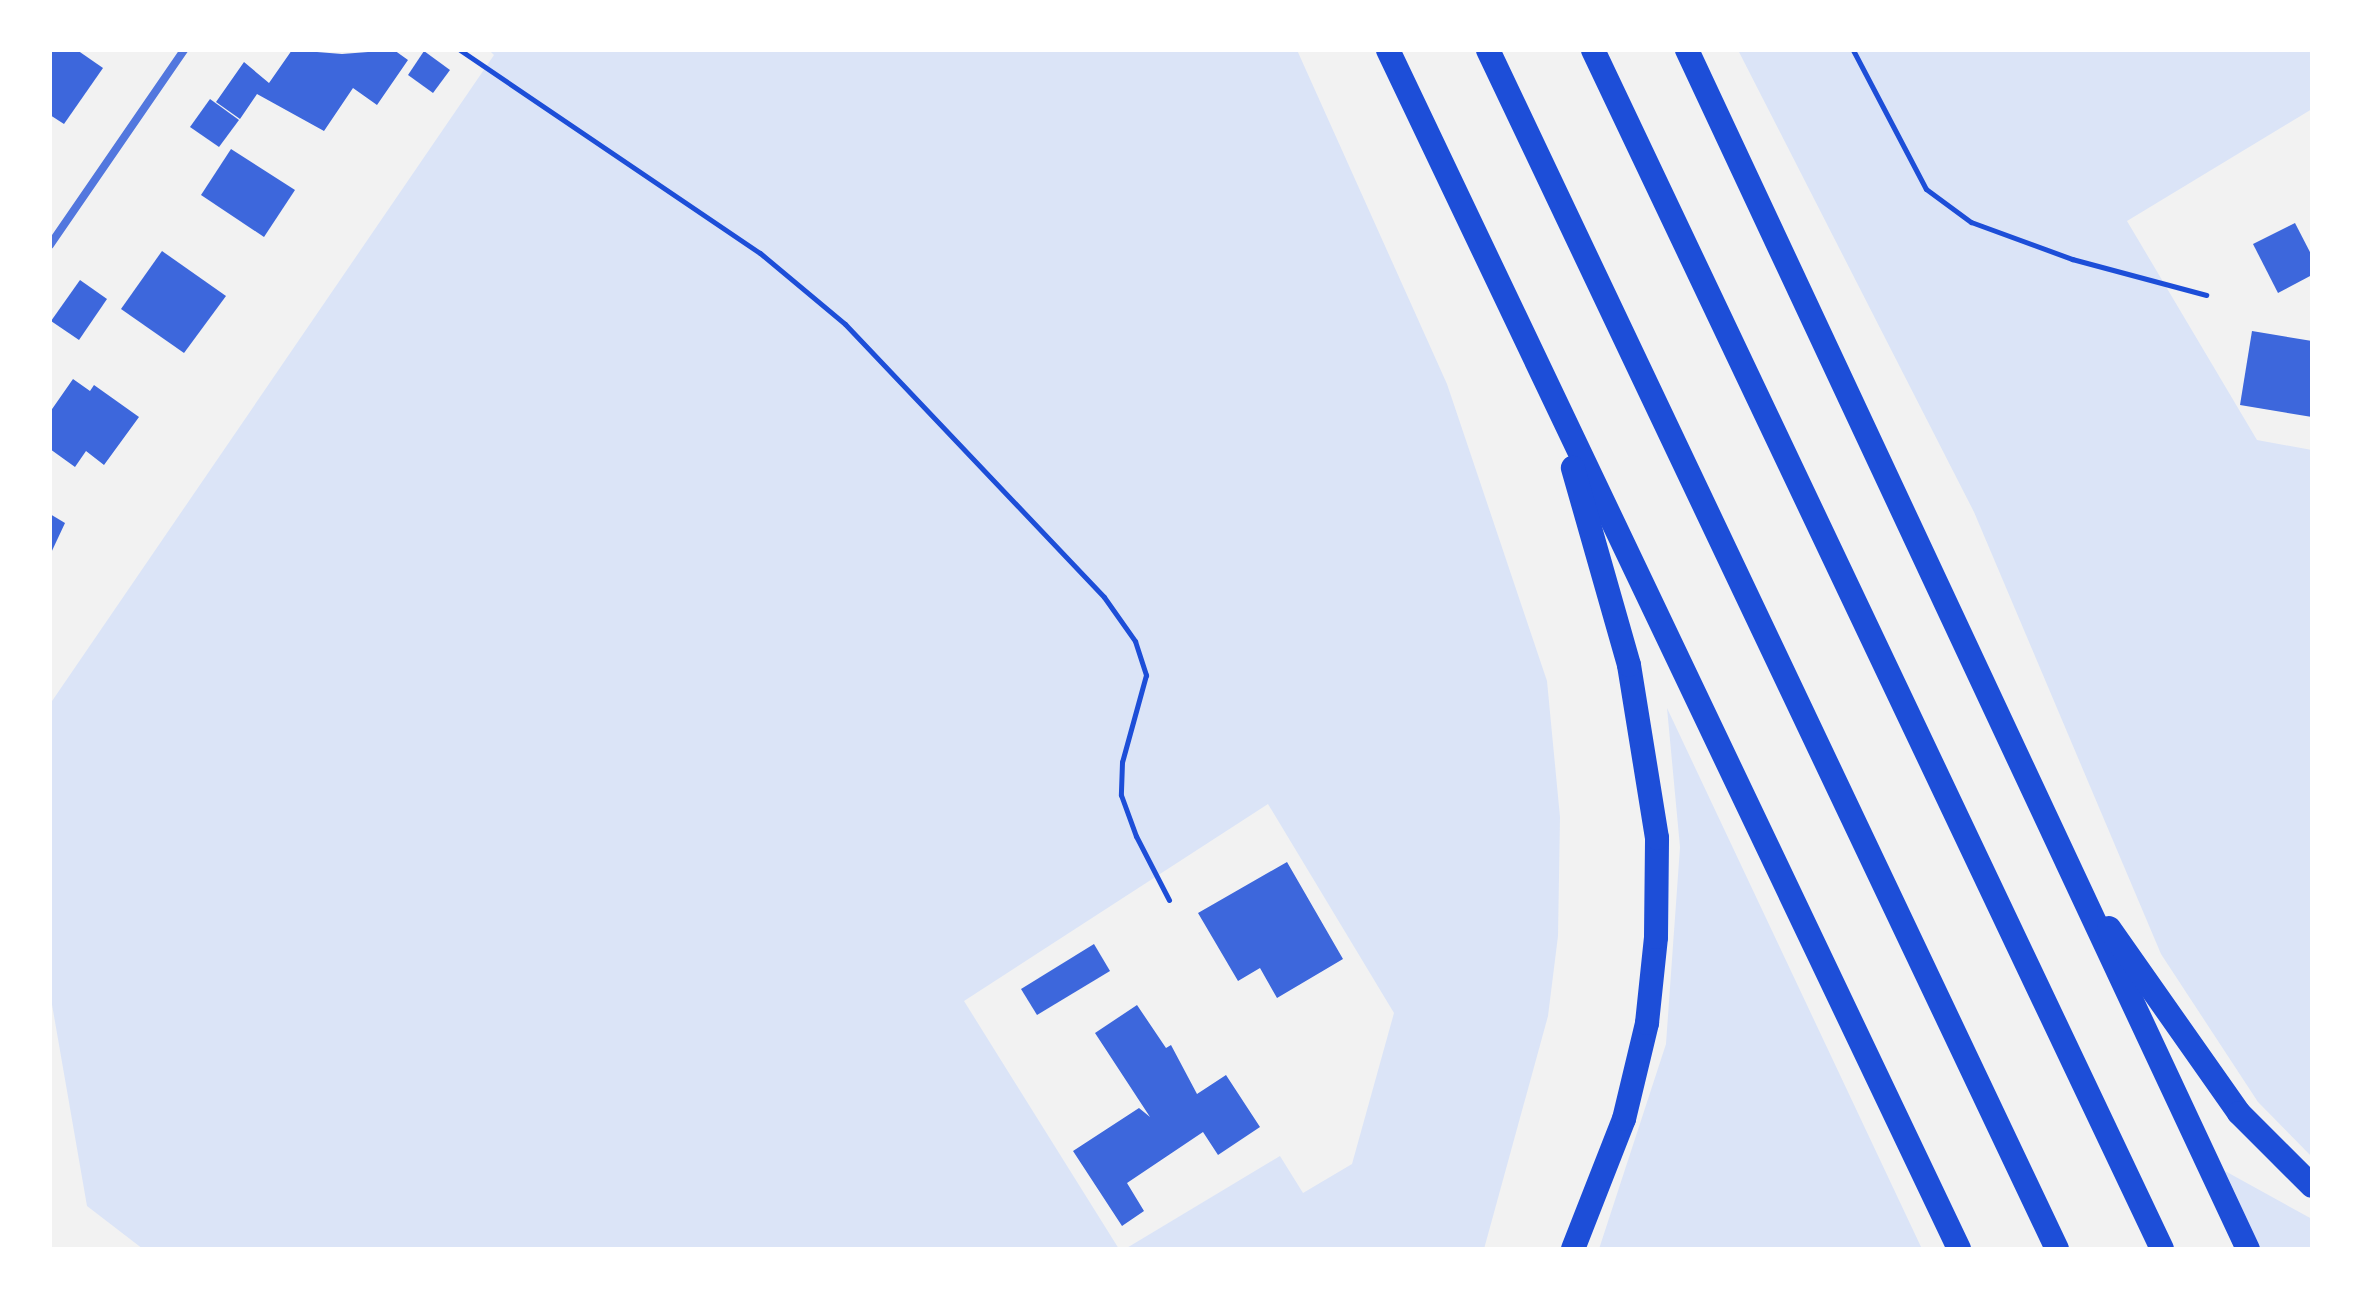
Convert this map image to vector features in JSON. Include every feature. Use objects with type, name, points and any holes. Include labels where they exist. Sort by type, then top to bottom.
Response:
[{"type":"highway","points":[[1388,50],[1959,1249]]},
{"type":"highway","points":[[1488,50],[2057,1249]]},
{"type":"highway","points":[[1593,50],[2162,1249]]},
{"type":"highway","points":[[1687,50],[2248,1249]]},
{"type":"highway","points":[[1553,400],[1629,665],[1657,838],[1656,937],[1647,1023],[1624,1119],[1573,1249]]},
{"type":"highway","points":[[2067,867],[2239,1113],[2312,1186]]},
{"type":"street","points":[[50,245],[184,50]]},
{"type":"path","points":[[460,50],[760,253],[845,324],[1104,597],[1135,641],[1146,675],[1122,762],[1121,795],[1169,900]]},
{"type":"path","points":[[1853,50],[1926,189],[1971,222],[2072,259],[2206,295]]},
{"type":"shaded area","points":[[489,50],[1297,50],[1447,384],[1547,681],[1560,817],[1558,936],[1548,1016],[1484,1249],[1125,1249],[1280,1156],[1303,1193],[1352,1164],[1394,1013],[1268,804],[964,1001],[1119,1249],[143,1249],[87,1206],[50,993],[50,704],[494,55]]},
{"type":"shaded area","points":[[1738,50],[2312,50],[2312,109],[2127,221],[2257,440],[2312,450],[2312,1157],[2258,1102],[2161,954],[1974,512]]},
{"type":"shaded area","points":[[1667,708],[1922,1249],[1599,1249],[1666,1044],[1680,847]]},
{"type":"shaded area","points":[[2225,1171],[2312,1219],[2312,1249],[2261,1249]]},
{"type":"building","points":[[50,50],[77,50],[103,68],[64,124],[50,115]]},
{"type":"building","points":[[292,50],[342,54],[394,50],[408,60],[377,105],[353,88],[324,131],[257,94],[240,119],[216,102],[244,62],[269,83]]},
{"type":"building","points":[[424,51],[450,70],[433,93],[408,75]]},
{"type":"building","points":[[210,99],[239,120],[219,147],[190,127]]},
{"type":"building","points":[[231,149],[295,190],[264,237],[201,195]]},
{"type":"building","points":[[2295,223],[2312,256],[2312,275],[2278,293],[2253,244]]},
{"type":"building","points":[[162,251],[226,296],[184,353],[121,309]]},
{"type":"building","points":[[80,280],[107,299],[79,340],[51,321]]},
{"type":"building","points":[[2252,331],[2312,341],[2312,417],[2240,405]]},
{"type":"building","points":[[73,379],[90,391],[94,385],[139,417],[104,465],[86,451],[75,467],[50,449],[50,412]]},
{"type":"building","points":[[50,514],[65,523],[50,555]]},
{"type":"building","points":[[1287,862],[1343,959],[1277,998],[1260,968],[1238,981],[1198,913]]},
{"type":"building","points":[[1094,944],[1110,971],[1037,1015],[1021,989]]},
{"type":"building","points":[[1137,1005],[1166,1048],[1171,1045],[1197,1094],[1226,1075],[1260,1127],[1218,1155],[1203,1132],[1127,1183],[1144,1211],[1122,1226],[1073,1151],[1139,1108],[1150,1117],[1095,1033]]}]
